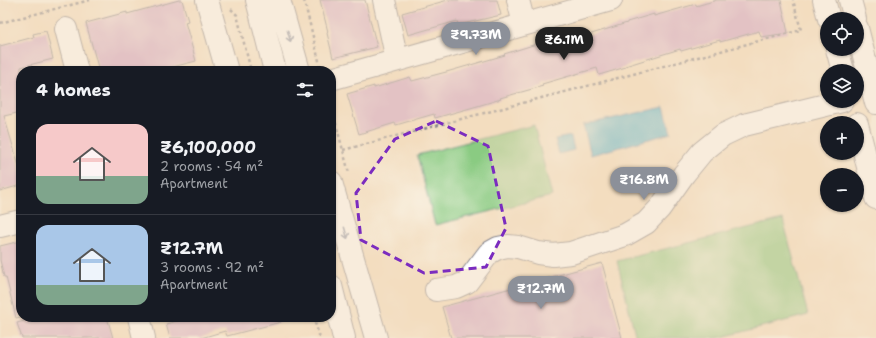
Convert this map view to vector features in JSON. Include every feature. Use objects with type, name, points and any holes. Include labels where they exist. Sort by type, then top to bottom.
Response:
[{"type":"street","points":[[208,0],[226,66]]},
{"type":"street","points":[[257,0],[274,66]]},
{"type":"street","points":[[279,0],[298,66]]},
{"type":"street","points":[[384,0],[398,60]]},
{"type":"street","points":[[518,0],[524,24]]},
{"type":"street","points":[[336,78],[611,0]]},
{"type":"street","points":[[824,0],[827,12]]},
{"type":"street","points":[[850,0],[853,12]]},
{"type":"street","points":[[66,29],[75,66]]},
{"type":"street","points":[[864,56],[876,103]]},
{"type":"street","points":[[436,290],[456,287],[467,282],[489,254],[498,248],[508,246],[518,247],[538,253],[553,255],[571,253],[625,235],[646,223],[660,208],[702,152],[723,135],[744,125],[820,106]]},
{"type":"street","points":[[864,151],[876,198]]},
{"type":"street","points":[[336,199],[376,338]]},
{"type":"street","points":[[0,226],[16,222]]},
{"type":"street","points":[[336,306],[344,338]]},
{"type":"street","points":[[140,322],[144,338]]},
{"type":"path","points":[[0,23],[90,0]]},
{"type":"path","points":[[304,0],[321,66]]},
{"type":"path","points":[[343,150],[801,30],[793,0]]},
{"type":"path","points":[[231,10],[237,14],[250,66]]},
{"type":"path","points":[[315,322],[320,338]]},
{"type":"highlighted area","points":[[436,121],[488,146],[506,228],[486,267],[424,273],[361,240],[356,193],[395,139]]},
{"type":"green space","points":[[534,125],[552,196],[435,225],[417,155]]},
{"type":"green space","points":[[783,219],[808,315],[718,338],[636,338],[617,261]]},
{"type":"water","points":[[664,107],[671,133],[591,155],[583,125]]},
{"type":"water","points":[[571,136],[574,150],[559,154],[555,139]]},
{"type":"building","points":[[182,0],[188,21],[185,22],[196,61],[176,66],[98,66],[86,23],[127,12],[127,14]]},
{"type":"building","points":[[320,0],[365,0],[377,47],[333,58]]},
{"type":"building","points":[[448,0],[497,0],[501,15],[458,25],[457,21],[408,35],[402,13]]},
{"type":"building","points":[[717,0],[781,0],[788,33],[761,37],[759,31],[681,51],[680,49],[599,75],[597,68],[542,84],[543,86],[500,98],[501,99],[435,118],[434,114],[396,125],[395,123],[359,134],[347,94],[374,86],[374,88],[410,77],[412,81],[450,71],[505,55],[504,54],[569,33],[572,40],[654,14],[654,16],[696,4],[696,6]]},
{"type":"building","points":[[46,31],[53,59],[25,66],[16,66],[16,113],[4,116],[16,156],[16,186],[0,191],[0,46],[34,37],[33,34]]},
{"type":"building","points":[[16,242],[16,318],[6,277],[4,277],[0,260],[0,246]]},
{"type":"building","points":[[602,263],[622,338],[451,338],[442,307]]},
{"type":"building","points":[[108,322],[113,338],[22,338],[17,323]]},
{"type":"building","points":[[173,322],[281,322],[227,336],[225,331],[201,338],[170,338],[166,324]]}]
